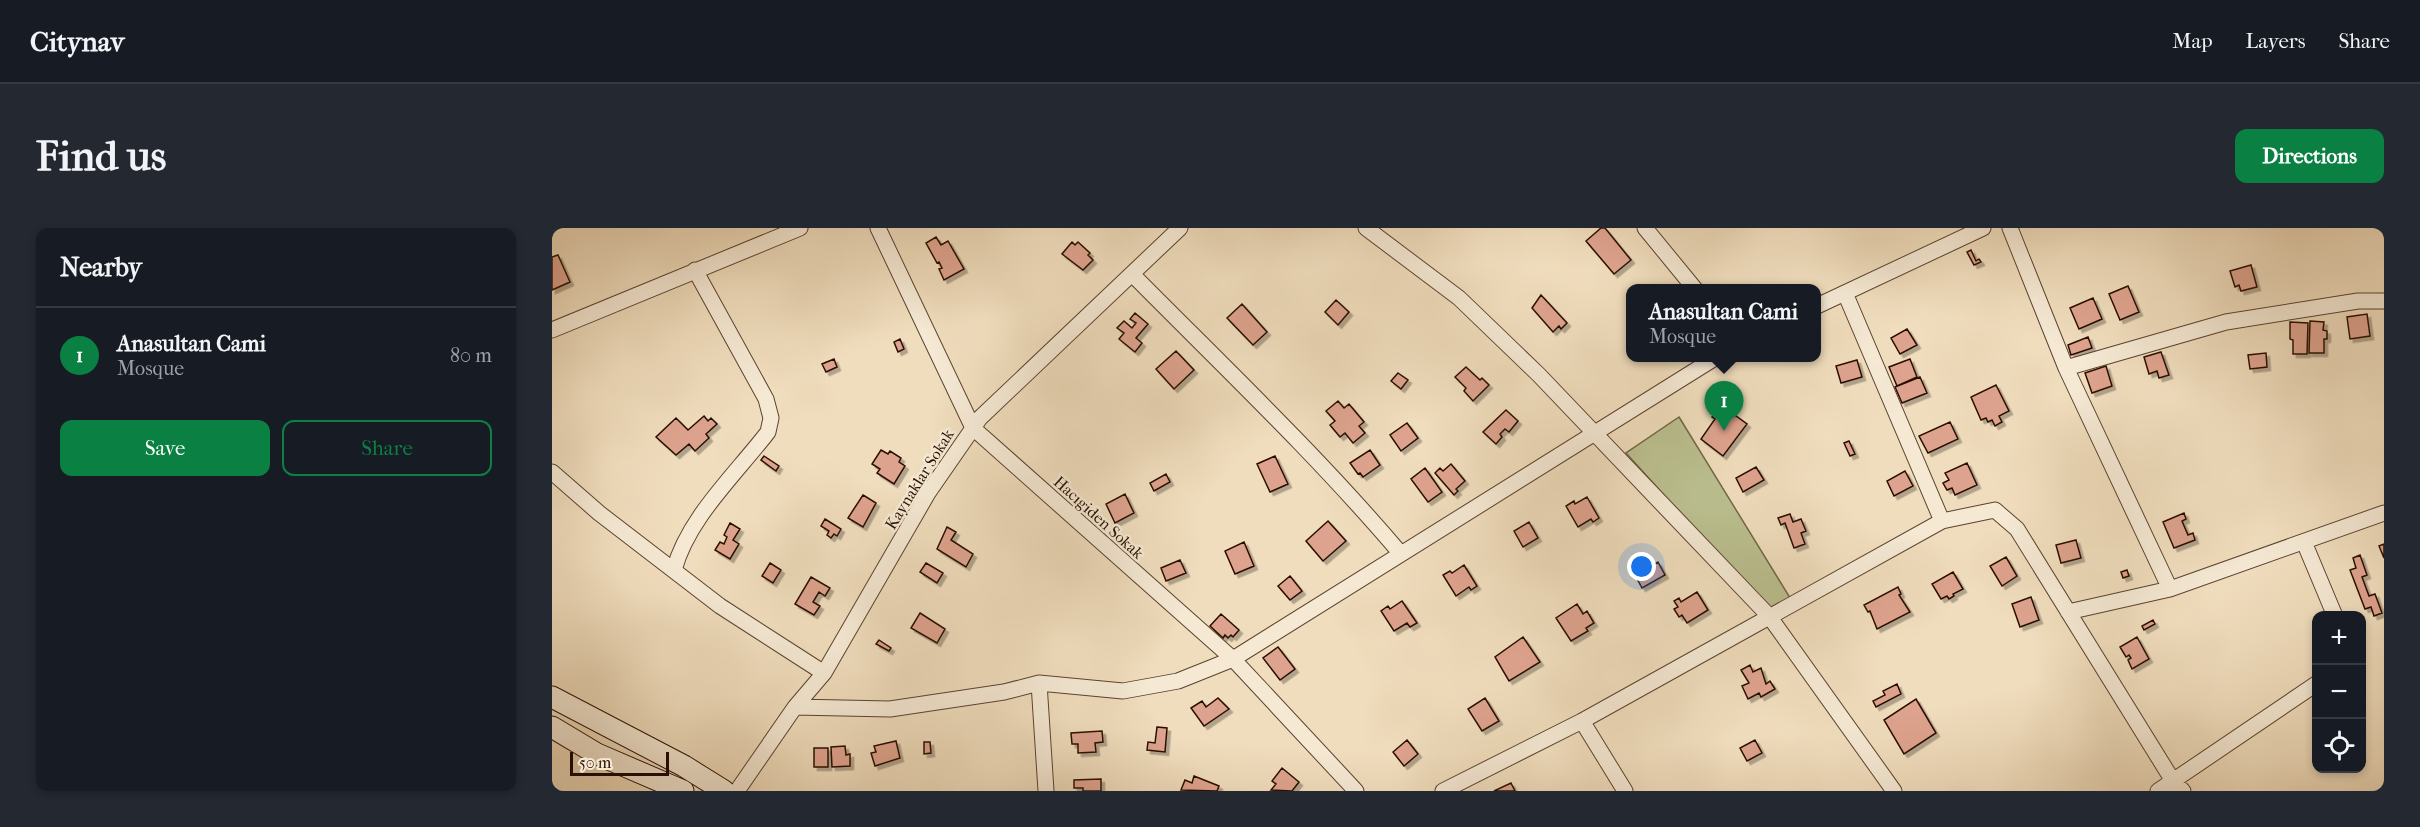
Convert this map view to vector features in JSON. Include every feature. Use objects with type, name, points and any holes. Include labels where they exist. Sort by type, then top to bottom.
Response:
[{"type":"street","points":[[552,330],[800,228]]},
{"type":"street","name":"Hacıgiden Sokak","points":[[878,228],[973,428],[1233,659],[1356,791]]},
{"type":"street","name":"Kaynaklar Sokak","points":[[737,791],[795,707],[824,673],[928,493],[980,418],[1180,228]]},
{"type":"street","points":[[1366,228],[1459,298],[1539,375],[1769,616],[1894,791]]},
{"type":"street","points":[[1645,228],[1692,284]]},
{"type":"street","points":[[1821,304],[1983,228]]},
{"type":"street","points":[[2010,228],[2066,368],[2170,589]]},
{"type":"street","points":[[674,570],[678,556],[706,507],[768,432],[771,418],[766,399],[695,270]]},
{"type":"street","points":[[1132,274],[1308,451],[1401,554]]},
{"type":"street","points":[[1845,293],[1942,521]]},
{"type":"street","points":[[2066,368],[2226,322],[2358,301],[2384,301]]},
{"type":"street","points":[[795,707],[890,709],[1004,692],[1039,683],[1123,691],[1178,681],[1233,659],[1707,362]]},
{"type":"street","points":[[552,472],[599,513],[720,606],[824,673]]},
{"type":"street","points":[[1443,791],[1582,721],[1942,521],[1995,510],[2017,529],[2178,786]]},
{"type":"street","points":[[2068,612],[2170,589],[2384,513]]},
{"type":"street","points":[[2304,542],[2333,611]]},
{"type":"street","points":[[1039,683],[1046,791]]},
{"type":"street","points":[[2158,791],[2178,786],[2312,687]]},
{"type":"street","points":[[552,698],[684,766],[724,791]]},
{"type":"street","points":[[1582,721],[1624,791]]},
{"type":"street","points":[[552,727],[597,754],[683,791]]},
{"type":"green space","points":[[1679,417],[1792,601],[1767,609],[1626,453]]},
{"type":"building","points":[[1601,228],[1605,228],[1631,260],[1614,274],[1586,241]]},
{"type":"building","points":[[936,237],[941,245],[948,241],[964,269],[944,280],[939,269],[942,268],[926,243]]},
{"type":"building","points":[[1072,242],[1075,245],[1078,242],[1090,253],[1088,255],[1093,260],[1083,270],[1062,254]]},
{"type":"building","points":[[1971,250],[1976,261],[1979,259],[1981,262],[1974,265],[1967,252]]},
{"type":"building","points":[[558,255],[570,282],[552,290],[552,257]]},
{"type":"building","points":[[2251,265],[2257,287],[2241,291],[2239,285],[2235,287],[2230,271]]},
{"type":"building","points":[[2128,286],[2139,312],[2120,320],[2109,294]]},
{"type":"building","points":[[1541,295],[1567,323],[1561,329],[1559,326],[1553,332],[1532,308]]},
{"type":"building","points":[[2093,298],[2102,319],[2079,329],[2070,308]]},
{"type":"building","points":[[1336,300],[1349,312],[1338,325],[1325,312]]},
{"type":"building","points":[[1242,304],[1267,332],[1253,345],[1227,318]]},
{"type":"building","points":[[1135,313],[1148,324],[1136,338],[1142,343],[1135,352],[1119,339],[1124,333],[1117,328],[1124,321],[1132,328],[1136,323],[1130,319]]},
{"type":"building","points":[[2367,314],[2370,336],[2350,339],[2347,317]]},
{"type":"building","points":[[2310,321],[2324,322],[2323,330],[2327,331],[2327,339],[2324,339],[2324,353],[2309,353]]},
{"type":"building","points":[[2290,322],[2308,323],[2307,354],[2293,354]]},
{"type":"building","points":[[1907,329],[1917,345],[1900,354],[1891,338]]},
{"type":"building","points":[[2088,337],[2092,348],[2071,355],[2068,345]]},
{"type":"building","points":[[900,339],[904,349],[898,352],[894,342]]},
{"type":"building","points":[[1176,351],[1194,370],[1174,389],[1156,369]]},
{"type":"building","points":[[2161,352],[2169,375],[2159,378],[2157,371],[2149,374],[2144,357]]},
{"type":"building","points":[[2266,353],[2267,367],[2250,369],[2248,355]]},
{"type":"building","points":[[834,359],[837,367],[826,372],[822,364]]},
{"type":"building","points":[[1910,359],[1917,377],[1897,386],[1889,367]]},
{"type":"building","points":[[1857,360],[1862,377],[1841,383],[1836,366]]},
{"type":"building","points":[[2106,366],[2112,386],[2092,393],[2085,373]]},
{"type":"building","points":[[1466,367],[1489,385],[1473,401],[1464,391],[1466,388],[1455,377]]},
{"type":"building","points":[[1398,373],[1408,380],[1401,389],[1391,381]]},
{"type":"building","points":[[1920,377],[1927,393],[1902,403],[1895,387]]},
{"type":"building","points":[[1996,385],[2009,411],[1999,416],[2002,422],[1995,426],[1992,420],[1988,422],[1986,418],[1981,420],[1971,397]]},
{"type":"building","points":[[1338,401],[1344,408],[1349,404],[1364,422],[1359,426],[1365,433],[1353,443],[1345,433],[1340,437],[1330,425],[1335,421],[1326,411]]},
{"type":"building","points":[[1721,405],[1747,424],[1723,456],[1701,439],[1715,419],[1712,417]]},
{"type":"building","points":[[1506,410],[1518,421],[1509,432],[1505,429],[1500,434],[1502,437],[1496,444],[1483,432]]},
{"type":"building","points":[[704,416],[708,421],[711,418],[717,424],[706,434],[709,438],[695,451],[689,444],[676,455],[656,437],[676,418],[688,430]]},
{"type":"building","points":[[1950,422],[1958,439],[1928,453],[1919,436]]},
{"type":"building","points":[[1407,423],[1418,438],[1401,451],[1390,435]]},
{"type":"building","points":[[1849,441],[1855,454],[1850,456],[1844,443]]},
{"type":"building","points":[[881,450],[888,454],[890,451],[901,458],[899,462],[905,466],[894,484],[877,473],[880,469],[872,464]]},
{"type":"building","points":[[1370,450],[1380,465],[1363,477],[1350,463]]},
{"type":"building","points":[[764,456],[779,466],[776,471],[761,460]]},
{"type":"building","points":[[1275,456],[1288,484],[1270,492],[1257,464]]},
{"type":"building","points":[[1967,463],[1977,485],[1955,495],[1952,488],[1947,490],[1943,483],[1949,480],[1945,473]]},
{"type":"building","points":[[1451,464],[1465,481],[1456,489],[1458,491],[1454,495],[1435,473],[1440,468],[1443,471]]},
{"type":"building","points":[[1756,467],[1764,480],[1743,492],[1736,478]]},
{"type":"building","points":[[1425,468],[1442,492],[1428,502],[1411,479]]},
{"type":"building","points":[[1905,471],[1913,486],[1894,496],[1887,481]]},
{"type":"building","points":[[1166,474],[1170,482],[1154,491],[1150,483]]},
{"type":"building","points":[[1125,494],[1134,513],[1115,523],[1106,504]]},
{"type":"building","points":[[863,495],[876,503],[863,527],[848,518]]},
{"type":"building","points":[[1587,497],[1599,518],[1593,522],[1591,519],[1578,527],[1566,506]]},
{"type":"building","points":[[2184,513],[2186,519],[2182,521],[2188,535],[2193,533],[2195,540],[2174,548],[2163,522]]},
{"type":"building","points":[[1790,514],[1793,522],[1801,519],[1806,531],[1801,533],[1805,544],[1794,548],[1785,523],[1781,525],[1778,518]]},
{"type":"building","points":[[825,519],[841,529],[837,536],[834,534],[831,538],[827,535],[829,531],[821,526]]},
{"type":"building","points":[[1328,521],[1346,541],[1323,561],[1306,541]]},
{"type":"building","points":[[1529,522],[1538,538],[1523,547],[1514,531]]},
{"type":"building","points":[[730,523],[740,529],[733,540],[739,544],[730,559],[715,550],[720,542],[724,544],[727,537],[724,535]]},
{"type":"building","points":[[947,527],[956,532],[951,540],[973,554],[966,567],[937,549]]},
{"type":"building","points":[[2076,540],[2081,558],[2061,563],[2056,545]]},
{"type":"building","points":[[1244,542],[1254,566],[1235,574],[1225,551]]},
{"type":"building","points":[[2384,544],[2384,558],[2379,546]]},
{"type":"building","points":[[2360,555],[2367,575],[2362,577],[2369,596],[2375,594],[2382,613],[2374,616],[2371,607],[2365,609],[2350,570],[2356,568],[2353,558]]},
{"type":"building","points":[[2006,557],[2017,576],[2002,586],[1990,566]]},
{"type":"building","points":[[1180,560],[1186,573],[1166,581],[1161,568]]},
{"type":"building","points":[[1658,562],[1665,575],[1642,588],[1635,575]]},
{"type":"building","points":[[770,563],[781,570],[773,583],[762,576]]},
{"type":"building","points":[[926,563],[943,573],[937,583],[920,572]]},
{"type":"building","points":[[1464,565],[1477,586],[1471,590],[1469,587],[1456,596],[1443,575],[1450,571],[1452,573]]},
{"type":"building","points":[[2127,570],[2129,576],[2123,578],[2121,572]]},
{"type":"building","points":[[1953,572],[1963,589],[1949,599],[1947,596],[1941,599],[1932,584]]},
{"type":"building","points":[[1290,576],[1302,591],[1290,600],[1278,586]]},
{"type":"building","points":[[811,577],[830,588],[825,596],[819,592],[813,602],[820,606],[814,615],[795,604]]},
{"type":"building","points":[[1898,587],[1901,594],[1899,595],[1910,612],[1877,629],[1870,611],[1868,612],[1864,605]]},
{"type":"building","points":[[1697,592],[1708,610],[1687,623],[1674,609],[1678,607],[1674,601],[1679,598],[1681,602]]},
{"type":"building","points":[[2031,597],[2039,620],[2020,627],[2012,604]]},
{"type":"building","points":[[1402,601],[1417,623],[1410,627],[1407,623],[1394,631],[1381,611],[1388,606],[1390,609]]},
{"type":"building","points":[[1577,604],[1583,614],[1587,611],[1594,623],[1586,628],[1588,631],[1571,641],[1556,618]]},
{"type":"building","points":[[920,613],[945,629],[937,643],[911,628]]},
{"type":"building","points":[[1221,614],[1239,630],[1233,637],[1231,635],[1228,638],[1225,635],[1223,638],[1210,626]]},
{"type":"building","points":[[2153,620],[2155,624],[2144,630],[2142,626]]},
{"type":"building","points":[[1523,637],[1540,662],[1509,681],[1495,657]]},
{"type":"building","points":[[2137,637],[2149,659],[2132,669],[2128,660],[2131,658],[2129,655],[2126,657],[2120,647]]},
{"type":"building","points":[[879,640],[891,648],[889,651],[876,644]]},
{"type":"building","points":[[1278,647],[1295,669],[1280,680],[1263,658]]},
{"type":"building","points":[[1750,665],[1753,672],[1761,668],[1766,684],[1770,681],[1775,689],[1761,697],[1759,693],[1748,699],[1742,686],[1749,683],[1741,670]]},
{"type":"building","points":[[1897,684],[1901,694],[1876,707],[1873,701],[1885,695],[1883,691]]},
{"type":"building","points":[[1218,698],[1229,709],[1204,726],[1191,708],[1202,701],[1206,707]]},
{"type":"building","points":[[1485,698],[1499,721],[1482,731],[1468,709]]},
{"type":"building","points":[[1916,699],[1936,733],[1904,754],[1884,720]]},
{"type":"building","points":[[1157,727],[1167,728],[1165,752],[1147,750],[1148,742],[1155,743]]},
{"type":"building","points":[[1102,731],[1103,742],[1095,743],[1096,752],[1078,753],[1078,744],[1072,744],[1071,733]]},
{"type":"building","points":[[1407,740],[1418,754],[1404,766],[1393,752]]},
{"type":"building","points":[[1755,740],[1762,753],[1747,761],[1740,748]]},
{"type":"building","points":[[896,741],[900,758],[875,766],[871,753],[876,752],[874,746]]},
{"type":"building","points":[[924,742],[930,742],[931,753],[924,754]]},
{"type":"building","points":[[845,746],[846,755],[850,754],[850,766],[832,767],[831,747]]},
{"type":"building","points":[[814,748],[828,748],[828,767],[814,767]]},
{"type":"building","points":[[1282,768],[1299,782],[1292,791],[1271,790],[1276,784],[1272,781]]},
{"type":"building","points":[[1194,776],[1219,786],[1217,791],[1181,790],[1185,780],[1192,783]]},
{"type":"building","points":[[1101,779],[1101,791],[1083,791],[1083,788],[1074,788],[1074,780]]},
{"type":"building","points":[[1511,783],[1515,791],[1494,791]]},
{"type":"place","name":"Anasultan Cami","points":[[1724,431]]}]
